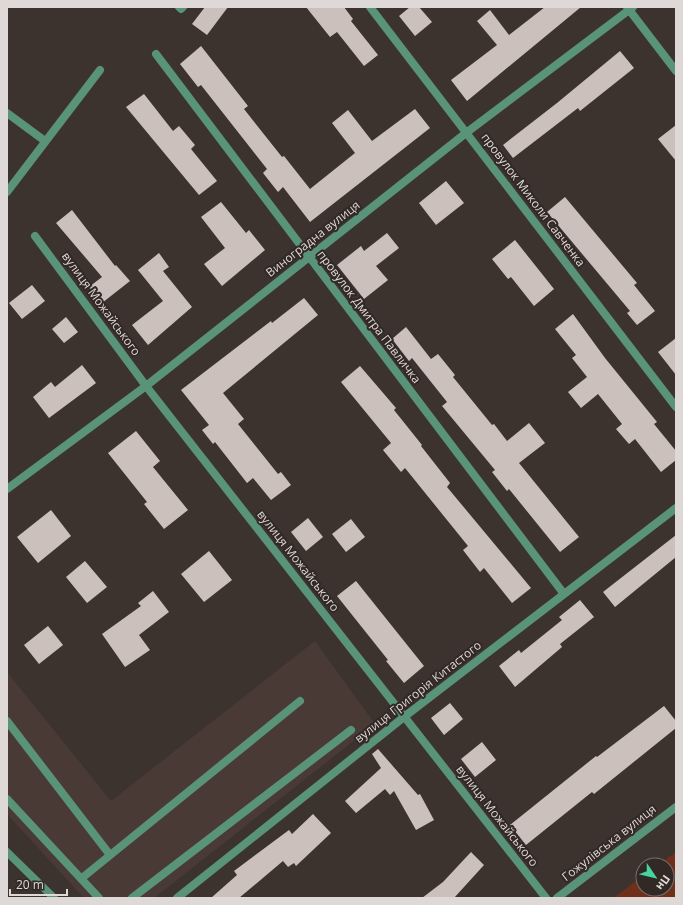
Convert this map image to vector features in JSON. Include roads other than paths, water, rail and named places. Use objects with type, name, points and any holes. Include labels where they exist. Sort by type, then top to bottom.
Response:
[{"type":"street","points":[[179,7],[182,9],[183,7]]},
{"type":"street","name":"провулок Миколи Савченка","points":[[370,7],[676,407]]},
{"type":"street","points":[[630,8],[676,71]]},
{"type":"street","name":"Виноградна вулиця","points":[[7,489],[146,386],[466,133],[630,8]]},
{"type":"street","name":"провулок Дмитра Павличка","points":[[156,54],[564,594]]},
{"type":"street","points":[[7,192],[100,70]]},
{"type":"street","points":[[7,113],[46,141]]},
{"type":"street","name":"вулиця Можайського","points":[[35,236],[146,386],[546,898]]},
{"type":"street","name":"вулиця Григорія Китастого","points":[[177,898],[404,717],[676,508]]},
{"type":"street","points":[[82,878],[300,701]]},
{"type":"street","points":[[7,721],[110,855]]},
{"type":"street","points":[[132,898],[351,730]]},
{"type":"street","points":[[7,799],[99,898]]},
{"type":"street","name":"Гожулівська вулиця","points":[[557,898],[676,806]]},
{"type":"street","points":[[7,852],[54,898]]}]
